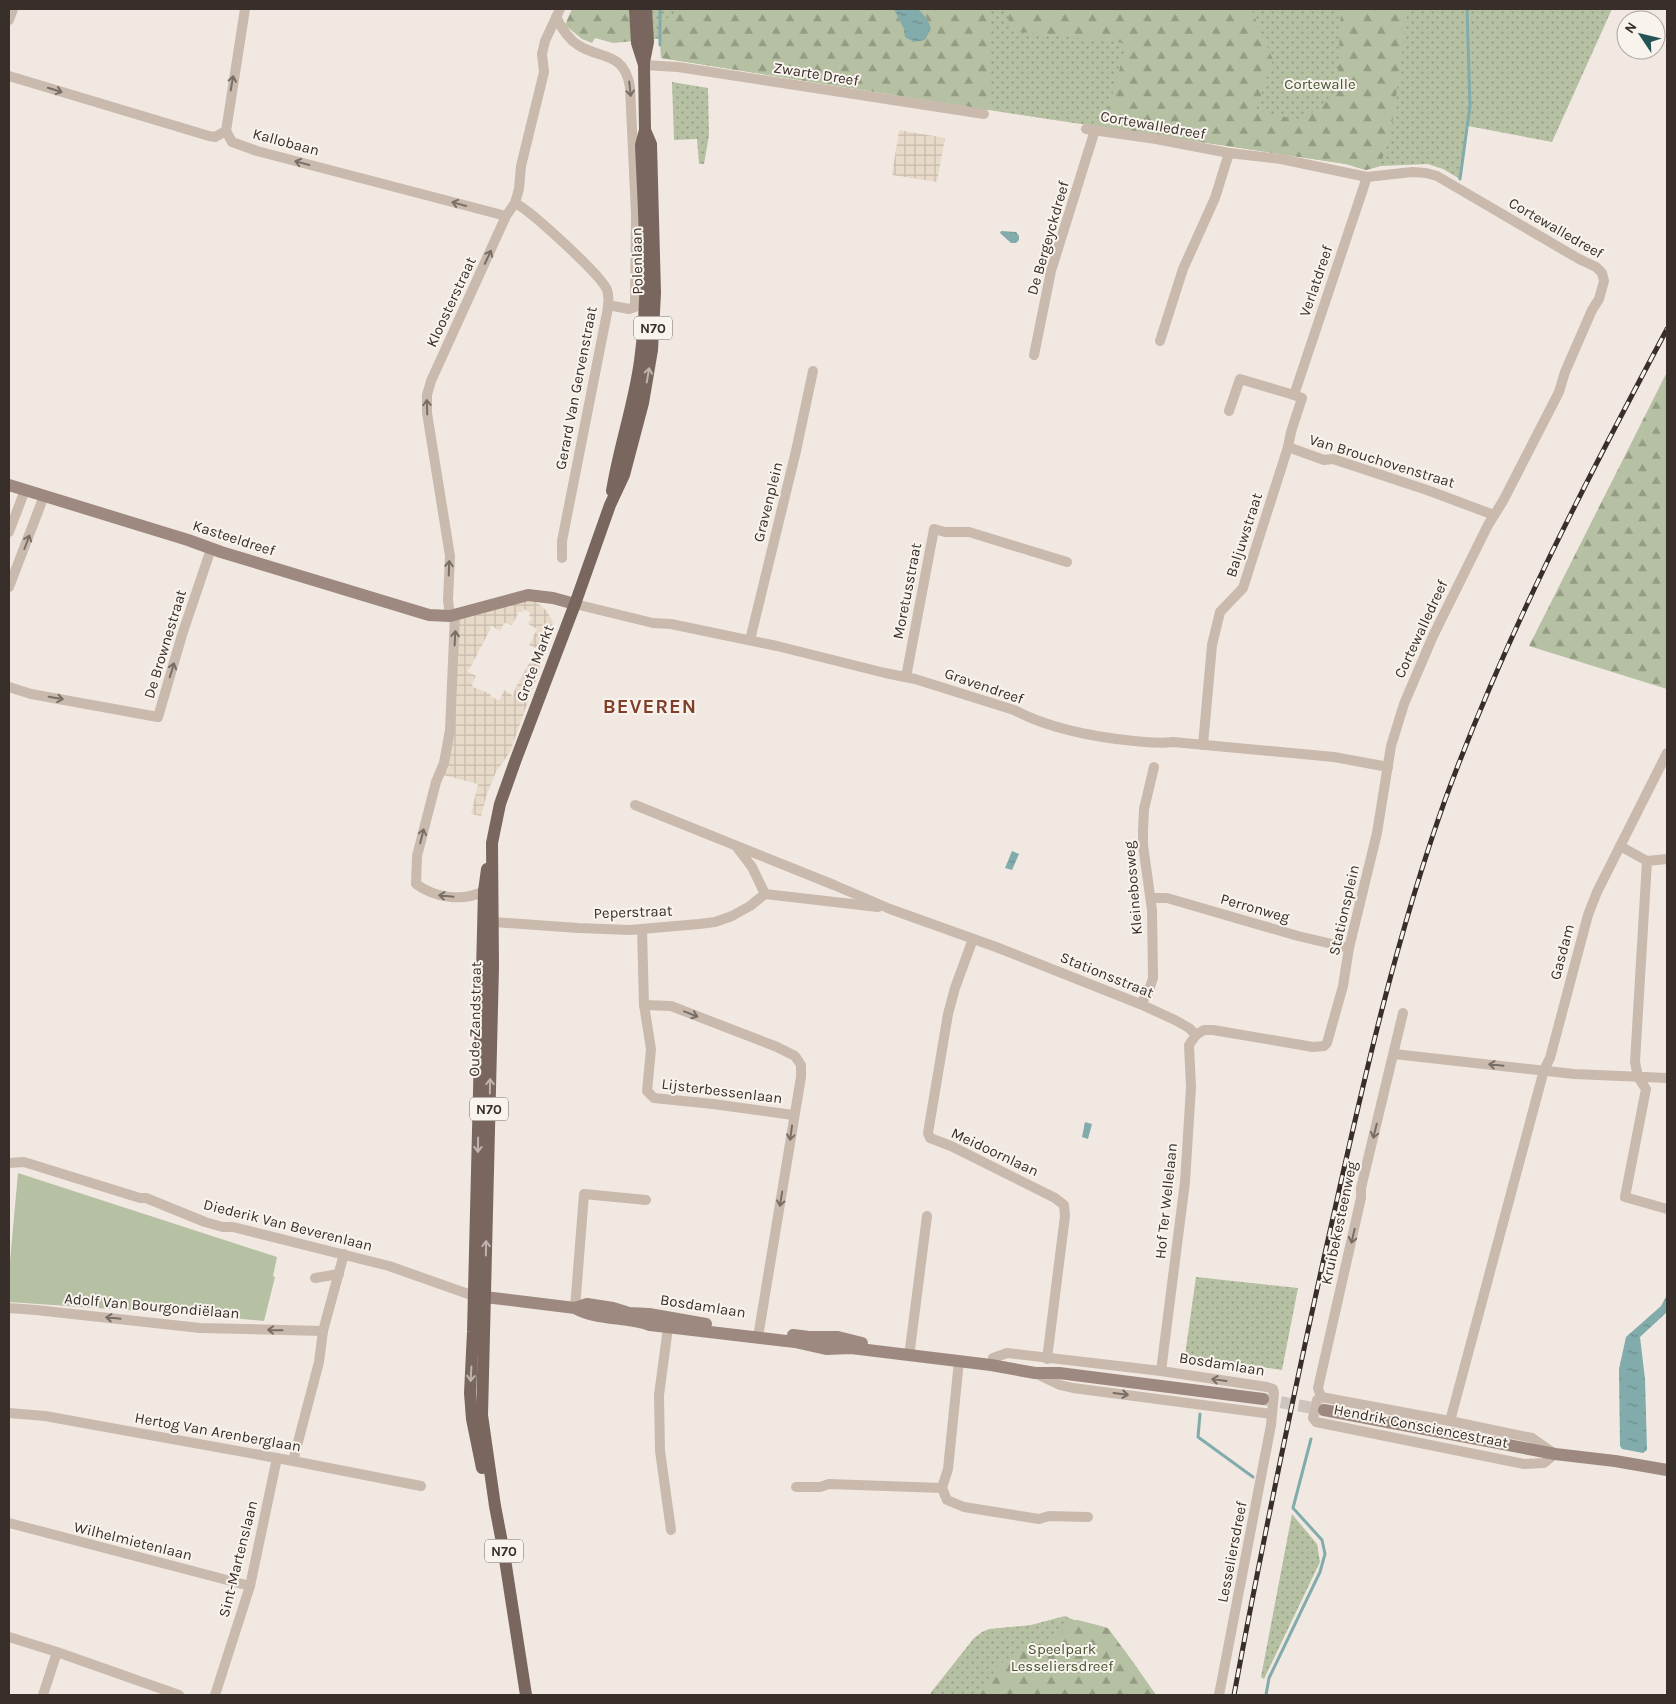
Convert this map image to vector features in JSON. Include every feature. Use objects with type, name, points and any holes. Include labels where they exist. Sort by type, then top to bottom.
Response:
[{"type":"main road","name":"Polenlaan","points":[[575,604],[610,505],[615,470],[633,403],[640,360],[646,261],[640,145],[645,130],[644,65],[637,43],[635,9]]},
{"type":"main road","name":"N70","points":[[644,65],[648,42],[646,9]]},
{"type":"main road","name":"Grote Markt","points":[[488,921],[484,891],[485,876],[491,853],[496,819],[575,604]]},
{"type":"main road","name":"Grote Markt","points":[[488,921],[494,908],[491,853]]},
{"type":"main road","name":"Oude Zandstraat","points":[[488,921],[479,1297],[482,1415],[526,1695]]},
{"type":"street","points":[[9,20],[13,9]]},
{"type":"street","points":[[9,76],[215,137],[226,131],[245,9]]},
{"type":"street","name":"Polenlaan","points":[[558,13],[567,36],[576,45],[601,54],[618,63],[628,77],[630,87],[636,214],[635,307],[629,309],[608,305]]},
{"type":"street","name":"Kloosterstraat","points":[[452,616],[448,600],[450,556],[427,413],[427,396],[431,381],[506,216],[515,203],[521,166],[544,72],[542,54],[548,34],[558,13]]},
{"type":"street","name":"Zwarte Dreef","points":[[644,65],[678,67],[984,114]]},
{"type":"street","name":"Cortewalledreef","points":[[1090,129],[1228,153],[1281,159],[1367,178],[1412,172],[1437,176],[1579,259],[1587,261],[1602,273],[1604,281],[1598,299],[1565,372],[1560,392],[1503,501],[1483,533],[1422,660],[1404,704],[1391,746],[1388,767]]},
{"type":"street","name":"De Bergeyckdreef","points":[[1034,355],[1051,271],[1090,129]]},
{"type":"street","name":"Kallobaan","points":[[226,131],[232,142],[256,151],[506,216]]},
{"type":"street","points":[[1160,341],[1183,269],[1215,198],[1228,153]]},
{"type":"street","name":"Verlatdreef","points":[[1288,447],[1302,398],[1294,395],[1367,178]]},
{"type":"street","name":"Gerard Van Gervenstraat","points":[[515,203],[530,212],[596,274],[607,289],[609,296],[562,541],[562,558]]},
{"type":"street","name":"Gravenplein","points":[[750,640],[796,451],[813,371]]},
{"type":"street","points":[[1229,411],[1240,379],[1294,395]]},
{"type":"street","name":"Van Brouchovenstraat","points":[[1288,447],[1324,460],[1333,459],[1380,474],[1494,515]]},
{"type":"street","name":"Baljuwstraat","points":[[1203,745],[1207,682],[1212,645],[1220,612],[1243,588],[1288,447]]},
{"type":"street","name":"Kasteeldreef","points":[[9,485],[415,612],[440,617],[452,616]]},
{"type":"street","points":[[9,532],[25,490]]},
{"type":"street","points":[[9,587],[44,496]]},
{"type":"street","points":[[16,514],[25,513],[35,520]]},
{"type":"street","name":"Moretusstraat","points":[[906,677],[934,529],[945,532],[969,532],[1067,562]]},
{"type":"street","name":"De Brownestraat","points":[[9,686],[31,694],[158,717],[182,635],[212,549]]},
{"type":"street","points":[[484,891],[465,898],[436,895],[425,891],[416,884],[417,856],[436,782],[444,763],[450,730],[452,616],[528,595],[553,598],[575,604]]},
{"type":"street","name":"Gravendreef","points":[[575,604],[653,623],[671,624],[750,640],[906,677],[1014,710],[1028,718],[1092,736],[1334,757],[1388,767]]},
{"type":"street","name":"Gasdam","points":[[1544,1070],[1550,1058],[1588,915],[1597,892],[1667,753]]},
{"type":"street","name":"Kleinebosweg","points":[[1140,1004],[1148,993],[1153,978],[1151,898],[1143,845],[1143,831],[1144,809],[1154,767]]},
{"type":"street","name":"Stationsplein","points":[[1196,1035],[1204,1030],[1213,1030],[1313,1047],[1324,1046],[1327,1043],[1343,986],[1349,948],[1377,833],[1388,767]]},
{"type":"street","name":"Stationsstraat","points":[[635,805],[735,845],[847,885],[890,909]]},
{"type":"street","points":[[735,845],[752,868],[764,894]]},
{"type":"street","points":[[1620,846],[1647,861],[1667,859]]},
{"type":"street","points":[[1647,861],[1635,1062],[1638,1077],[1646,1089],[1625,1197],[1667,1209]]},
{"type":"street","points":[[842,903],[847,885]]},
{"type":"street","name":"Stationsstraat","points":[[764,894],[890,909],[909,914],[920,920],[1140,1004],[1175,1020],[1189,1028],[1196,1035]]},
{"type":"street","name":"Peperstraat","points":[[488,921],[630,930],[715,922],[732,916],[750,906],[764,894]]},
{"type":"street","name":"Perronweg","points":[[1151,898],[1168,898],[1298,936],[1349,948]]},
{"type":"street","name":"Lijsterbessenlaan","points":[[642,929],[644,1004],[651,1048],[647,1091],[654,1098],[793,1115]]},
{"type":"street","name":"Meidoornlaan","points":[[973,939],[955,988],[948,1014],[928,1133],[934,1141],[951,1146],[1055,1198],[1064,1205],[1065,1216],[1047,1359]]},
{"type":"street","name":"Lijsterbessenlaan","points":[[644,1004],[670,1006],[777,1047],[795,1056],[801,1065],[801,1077],[793,1115],[759,1331]]},
{"type":"street","name":"Kruibekesteenweg","points":[[1322,1404],[1318,1388],[1361,1198],[1361,1188],[1403,1013]]},
{"type":"street","name":"Hof Ter Wellelaan","points":[[1161,1371],[1185,1182],[1191,1087],[1189,1045],[1196,1035]]},
{"type":"street","points":[[1394,1054],[1574,1074],[1667,1078]]},
{"type":"street","name":"Hendrik Consciencestraat","points":[[1450,1421],[1544,1070]]},
{"type":"street","name":"Diederik Van Beverenlaan","points":[[9,1163],[24,1162],[140,1198],[146,1198],[206,1222],[344,1254],[425,1278],[460,1292],[479,1297]]},
{"type":"street","points":[[574,1308],[584,1194],[646,1200]]},
{"type":"street","points":[[910,1349],[927,1216]]},
{"type":"street","points":[[293,1461],[319,1362],[323,1331],[344,1254]]},
{"type":"street","points":[[315,1278],[339,1274]]},
{"type":"street","name":"Bosdamlaan","points":[[479,1297],[574,1308],[584,1313],[611,1319],[668,1322],[809,1337],[828,1336],[844,1338],[855,1342],[1038,1365],[1059,1373]]},
{"type":"street","name":"Adolf Van Bourgondiëlaan","points":[[9,1308],[200,1328],[323,1331]]},
{"type":"street","points":[[668,1322],[659,1395],[660,1451],[670,1530]]},
{"type":"street","name":"Bosdamlaan","points":[[668,1322],[695,1329],[795,1342],[826,1349],[851,1348],[991,1365],[1035,1373],[1059,1373],[1263,1399]]},
{"type":"street","points":[[826,1349],[828,1336]]},
{"type":"street","name":"Bosdamlaan","points":[[993,1358],[1007,1353],[1161,1371],[1268,1387],[1274,1393],[1272,1414],[1073,1388],[1060,1385],[1035,1373]]},
{"type":"street","points":[[959,1361],[948,1469],[942,1488],[947,1500],[964,1507],[1039,1519],[1049,1516],[1088,1518]]},
{"type":"street","name":"Hendrik Consciencestraat","points":[[1322,1404],[1450,1421],[1532,1438],[1555,1454]]},
{"type":"street","name":"Hendrik Consciencestraat","points":[[1322,1404],[1555,1454],[1615,1461],[1667,1470]]},
{"type":"street","name":"Hertog Van Arenberglaan","points":[[9,1413],[45,1416],[421,1486]]},
{"type":"street","name":"Lesseliersdreef","points":[[1219,1695],[1272,1414]]},
{"type":"street","name":"Sint-Martenslaan","points":[[215,1695],[250,1586],[277,1458]]},
{"type":"street","points":[[796,1487],[820,1488],[829,1484],[942,1488]]},
{"type":"street","name":"Wilhelmietenlaan","points":[[9,1523],[250,1586]]},
{"type":"street","points":[[9,1637],[179,1695]]},
{"type":"street","points":[[43,1695],[57,1652]]},
{"type":"green space","points":[[572,9],[632,9],[634,41],[613,43],[595,38],[592,43],[582,39],[565,25]]},
{"type":"green space","name":"Cortewalle","points":[[651,9],[1612,9],[1552,142],[1468,126],[1460,179],[1443,169],[1428,164],[1380,166],[1366,170],[1346,164],[661,58],[660,39],[653,39]]},
{"type":"green space","points":[[681,9],[894,9],[904,29],[905,37],[914,42],[925,40],[927,19],[918,9],[988,9],[990,24],[989,110],[661,58],[660,23]]},
{"type":"green space","points":[[1007,9],[1251,9],[1273,60],[1256,110],[1301,121],[1337,94],[1341,9],[1408,9],[1391,133],[1380,166],[1366,170],[1346,164],[1103,127],[1127,43],[1010,31]]},
{"type":"green space","points":[[672,82],[708,88],[709,135],[704,164],[699,164],[697,139],[674,140]]},
{"type":"green space","points":[[1667,372],[1667,689],[1529,646]]},
{"type":"green space","points":[[18,1173],[277,1257],[273,1276],[275,1277],[264,1321],[9,1302],[9,1272]]},
{"type":"green space","points":[[1196,1277],[1298,1288],[1282,1370],[1185,1355]]},
{"type":"green space","points":[[1292,1514],[1317,1544],[1320,1562],[1264,1679],[1261,1677]]},
{"type":"green space","name":"Speelpark Lesseliersdreef","points":[[1065,1616],[1100,1626],[1109,1631],[1156,1695],[929,1695],[974,1638],[982,1632],[989,1629],[1031,1625]]},
{"type":"green space","name":"Speelpark Lesseliersdreef","points":[[1073,1620],[1108,1628],[1156,1695],[980,1695],[999,1664],[1063,1632]]},
{"type":"shaded area","points":[[899,130],[945,138],[937,182],[892,175]]},
{"type":"shaded area","points":[[528,595],[547,611],[553,622],[548,646],[510,752],[496,772],[481,816],[471,814],[478,784],[439,774],[444,763],[455,615]],"holes":[[[523,609],[531,613],[529,615],[532,620],[528,624],[537,629],[529,645],[538,649],[513,693],[514,695],[512,696],[504,690],[498,700],[490,696],[491,694],[473,687],[472,684],[476,676],[467,671],[491,628],[490,626],[500,631],[504,623],[512,625],[518,614],[517,612],[523,612]]]},
{"type":"water","points":[[894,9],[918,9],[927,19],[931,28],[925,40],[914,42],[905,37],[904,29]]},
{"type":"water","points":[[1001,231],[1016,232],[1019,240],[1016,243],[1011,243],[1000,233]]},
{"type":"water","points":[[1012,851],[1019,854],[1012,870],[1005,868]]},
{"type":"water","points":[[1085,1122],[1092,1124],[1088,1139],[1082,1137]]},
{"type":"water","points":[[1667,1295],[1667,1312],[1640,1337],[1645,1379],[1647,1450],[1643,1453],[1622,1449],[1620,1446],[1619,1369],[1626,1337],[1661,1306]]},
{"type":"waterway","points":[[660,9],[660,45]]},
{"type":"waterway","points":[[1460,179],[1470,106],[1467,9]]},
{"type":"waterway","points":[[1200,1414],[1198,1437],[1253,1477]]},
{"type":"waterway","points":[[1266,1695],[1269,1678],[1320,1572],[1325,1554],[1322,1540],[1293,1508],[1311,1439]]},
{"type":"tunnel","points":[[1263,1399],[1324,1410]]},
{"type":"railway","points":[[1234,1695],[1307,1333],[1346,1161],[1383,1005],[1428,851],[1468,739],[1520,620],[1606,444],[1667,329]]},
{"type":"district","name":"BEVEREN","points":[[650,706]]}]
